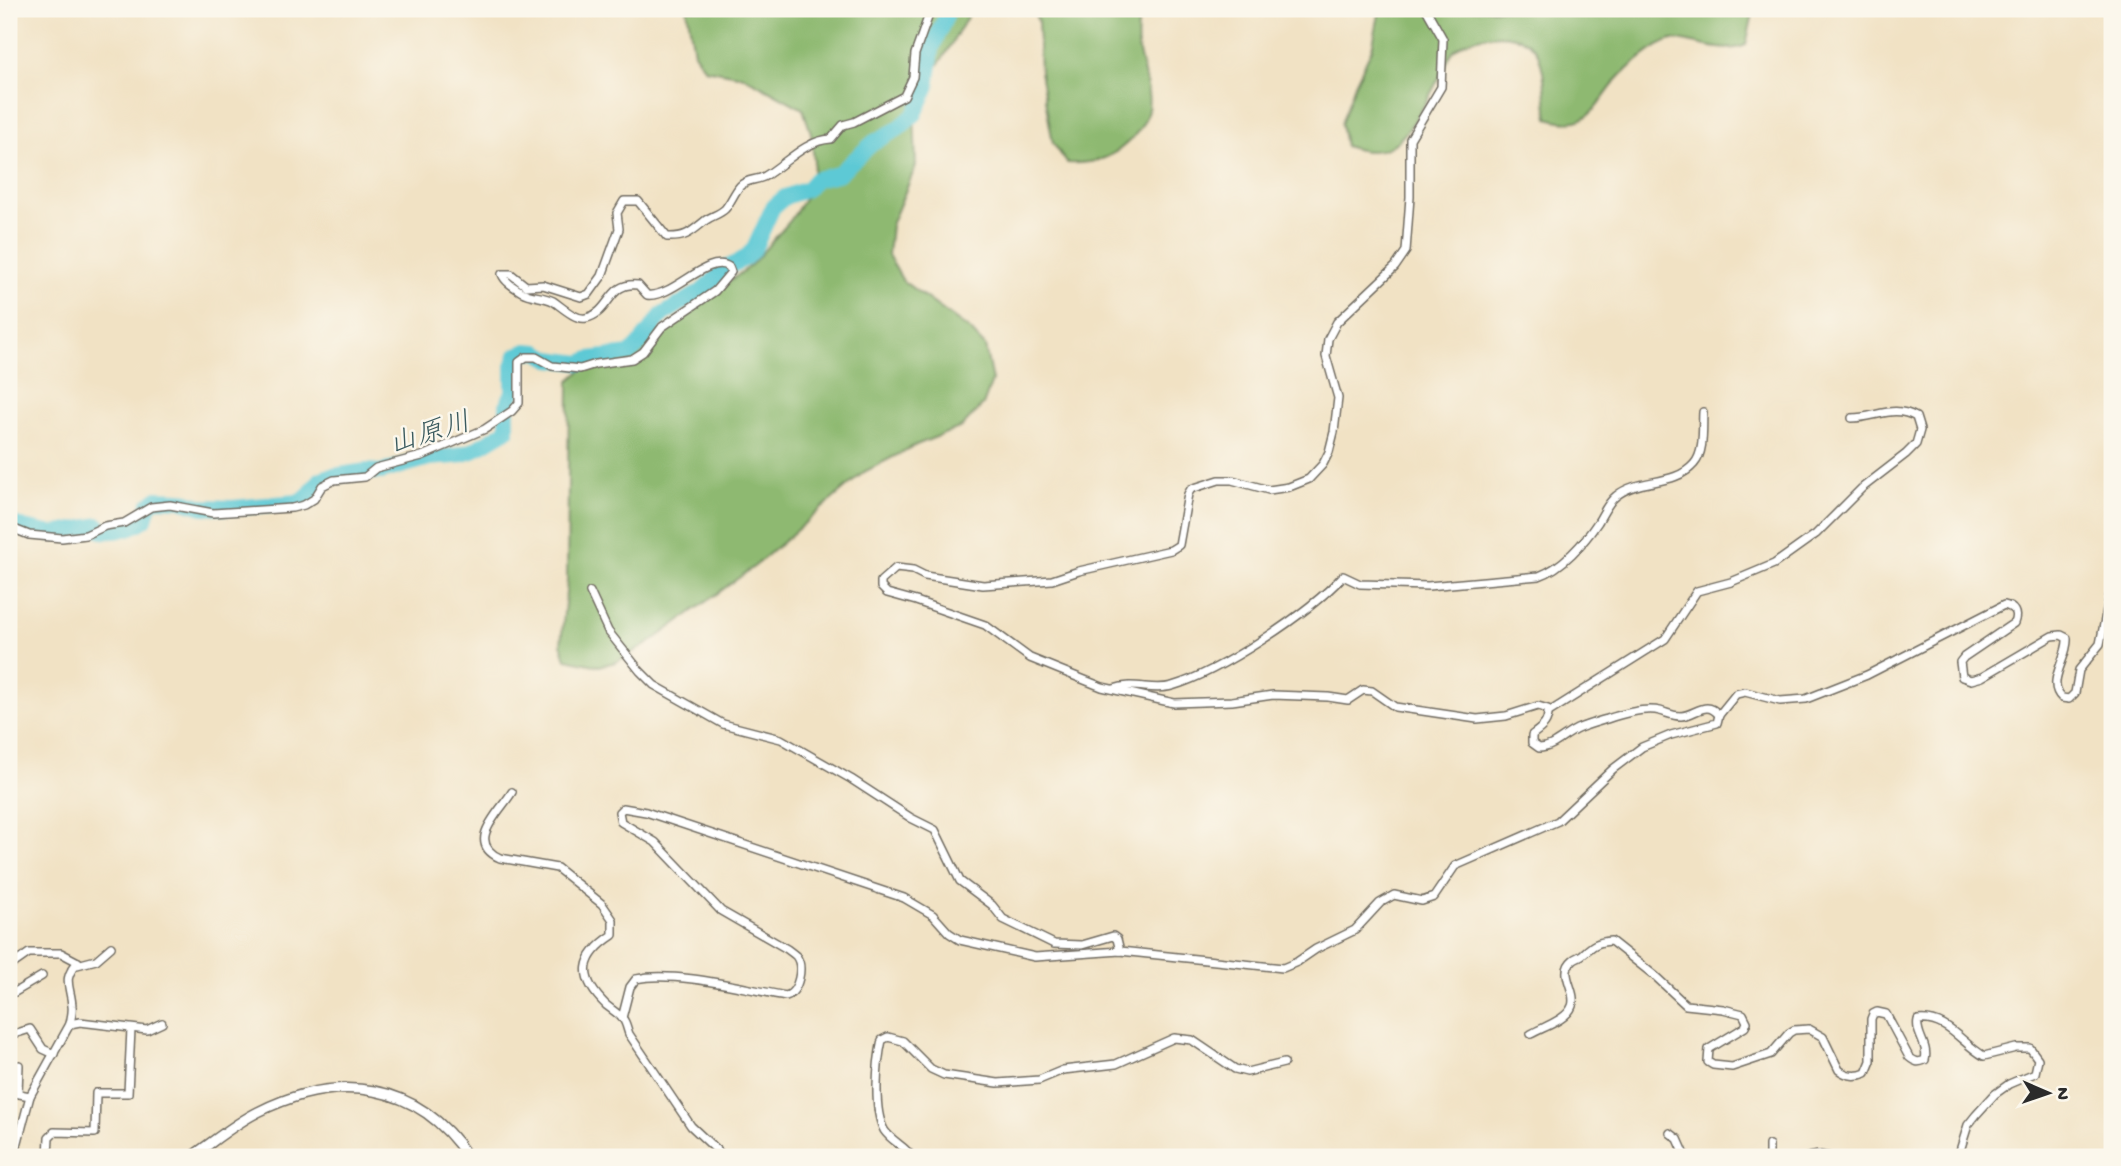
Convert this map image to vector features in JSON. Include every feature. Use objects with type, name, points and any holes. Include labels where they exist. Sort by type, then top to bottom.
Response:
[{"type":"street","points":[[9,527],[29,535],[62,538],[86,535],[105,526],[124,523],[151,507],[170,505],[213,513],[304,505],[314,499],[322,486],[334,480],[365,477],[376,468],[422,456],[485,429],[512,411],[519,403],[519,362],[526,356],[536,357],[552,366],[580,369],[632,359],[643,352],[662,327],[715,291],[731,272],[729,267],[713,264],[656,296],[647,295],[638,285],[628,284],[616,290],[599,312],[586,318],[576,317],[547,298],[524,293],[504,279],[502,274],[511,274],[526,286],[543,285],[581,297],[589,294],[602,276],[619,229],[617,213],[624,201],[638,201],[667,237],[677,238],[695,231],[705,221],[724,210],[741,186],[750,180],[763,178],[822,139],[831,139],[843,125],[904,96],[913,77],[915,54],[931,9]]},
{"type":"street","points":[[1426,9],[1443,39],[1441,87],[1410,139],[1406,251],[1395,267],[1332,330],[1326,356],[1338,398],[1334,432],[1323,464],[1309,479],[1289,487],[1269,490],[1232,480],[1219,480],[1191,489],[1179,545],[1171,550],[1124,563],[1079,571],[1052,580],[983,586],[896,568],[881,581],[881,587],[887,593],[985,625],[1030,658],[1102,687],[1183,703],[1232,701],[1273,695],[1348,700],[1363,690],[1372,691],[1395,707],[1477,719],[1506,716],[1538,706],[1548,709],[1549,712],[1545,726],[1532,735],[1532,743],[1539,748],[1546,748],[1576,730],[1645,710],[1685,716],[1696,709],[1707,707],[1719,715]]},
{"type":"street","points":[[1549,712],[1665,639],[1697,591],[1752,575],[1774,564],[1808,540],[1862,488],[1916,444],[1920,430],[1916,417],[1900,410],[1884,411],[1865,418],[1852,418]]},
{"type":"street","points":[[1114,689],[1127,684],[1170,687],[1217,667],[1308,606],[1343,576],[1360,584],[1428,586],[1539,576],[1551,572],[1561,566],[1595,526],[1614,497],[1636,484],[1670,478],[1693,465],[1699,456],[1703,412]]},
{"type":"street","points":[[622,1018],[630,987],[635,979],[646,977],[699,981],[786,996],[792,994],[796,988],[800,964],[796,955],[721,911],[655,842],[621,822],[619,812],[623,808],[646,812],[904,898],[933,915],[960,940],[1035,957],[1119,951],[1283,968],[1356,930],[1380,903],[1394,895],[1422,901],[1434,897],[1455,866],[1558,821],[1613,769],[1642,747],[1671,735],[1717,723],[1719,715],[1736,694],[1745,692],[1793,702],[1832,690],[2004,605],[2011,606],[2015,611],[2017,617],[2014,623],[1964,657],[1960,662],[1962,677],[1971,680],[1982,677],[2052,636],[2061,635],[2067,638],[2068,646],[2056,678],[2056,688],[2062,698],[2069,699],[2075,693],[2079,670],[2100,644],[2112,584]]},
{"type":"street","points":[[590,592],[608,631],[654,685],[723,724],[781,739],[935,830],[960,881],[992,905],[1003,919],[1054,944],[1082,945],[1113,936],[1117,939],[1119,951]]},
{"type":"street","points":[[512,792],[491,820],[485,837],[486,846],[493,855],[500,858],[557,868],[602,904],[613,920],[613,934],[595,947],[585,969],[587,982],[600,1000],[622,1018],[629,1034],[691,1126],[724,1157]]},
{"type":"street","points":[[1531,1034],[1569,1011],[1573,1000],[1567,972],[1573,960],[1595,943],[1611,941],[1686,1005],[1743,1014],[1747,1022],[1745,1027],[1709,1049],[1709,1062],[1713,1065],[1732,1067],[1771,1054],[1789,1033],[1809,1029],[1823,1037],[1843,1074],[1862,1075],[1866,1073],[1871,1061],[1871,1019],[1877,1012],[1886,1014],[1909,1057],[1914,1061],[1924,1060],[1926,1055],[1917,1026],[1919,1020],[1925,1019],[1947,1027],[1984,1056],[2016,1048],[2030,1048],[2038,1059],[2035,1073],[2009,1084],[1995,1094],[1968,1125],[1958,1157]]},
{"type":"street","points":[[9,967],[29,953],[61,953],[78,962],[77,965],[96,960],[111,947]]},
{"type":"street","points":[[14,1157],[30,1097],[70,1024],[72,1004],[67,982],[69,974],[78,962]]},
{"type":"street","points":[[9,992],[15,992],[43,976]]},
{"type":"street","points":[[70,1024],[80,1021],[147,1030],[162,1023]]},
{"type":"street","points":[[9,1027],[14,1034],[30,1029],[43,1049],[54,1054]]},
{"type":"street","points":[[48,1157],[49,1137],[54,1132],[95,1133],[96,1093],[128,1093],[131,1029]]},
{"type":"street","points":[[912,1157],[907,1149],[885,1131],[879,1116],[879,1056],[882,1040],[888,1037],[903,1041],[932,1069],[944,1075],[998,1083],[1039,1080],[1063,1070],[1116,1064],[1174,1038],[1192,1040],[1234,1069],[1247,1072],[1284,1063]]},
{"type":"street","points":[[19,1065],[13,1092],[30,1097]]},
{"type":"street","points":[[191,1157],[243,1120],[275,1104],[309,1093],[349,1088],[388,1094],[416,1105],[448,1130],[468,1157]]},
{"type":"street","points":[[1670,1133],[1678,1139],[1686,1157]]},
{"type":"street","points":[[1769,1145],[1769,1157]]},
{"type":"street","points":[[1809,1157],[1831,1157]]},
{"type":"green space","points":[[687,9],[972,9],[945,55],[923,85],[914,109],[916,166],[891,225],[888,255],[903,281],[970,330],[985,346],[992,381],[983,405],[962,427],[916,445],[864,472],[755,566],[648,644],[616,662],[599,666],[566,659],[561,644],[567,582],[569,381],[584,368],[675,325],[752,264],[790,221],[812,187],[814,161],[811,133],[803,109],[743,76],[705,69],[694,53]]},
{"type":"green space","points":[[1032,9],[1139,9],[1137,42],[1149,98],[1148,109],[1138,131],[1127,143],[1107,157],[1092,162],[1067,163],[1053,143],[1040,72],[1038,21]]},
{"type":"green space","points":[[1380,9],[1754,9],[1746,45],[1725,49],[1678,40],[1665,42],[1627,70],[1596,108],[1582,119],[1573,122],[1548,118],[1543,70],[1538,54],[1532,46],[1512,36],[1475,39],[1456,48],[1449,57],[1419,114],[1398,141],[1380,150],[1362,150],[1345,146],[1341,124],[1355,84],[1372,49]]},
{"type":"waterway","name":"山原川","points":[[9,522],[53,534],[98,525],[102,531],[119,530],[145,519],[149,505],[156,499],[180,500],[203,507],[233,508],[297,502],[307,497],[321,479],[327,477],[366,471],[381,472],[429,458],[456,456],[472,451],[507,430],[507,405],[513,392],[513,366],[517,355],[527,351],[538,352],[550,359],[581,363],[590,359],[629,354],[662,315],[702,291],[725,269],[745,258],[754,249],[773,207],[785,197],[807,189],[816,179],[838,174],[874,142],[898,129],[915,114],[927,88],[932,48],[946,16]]}]
